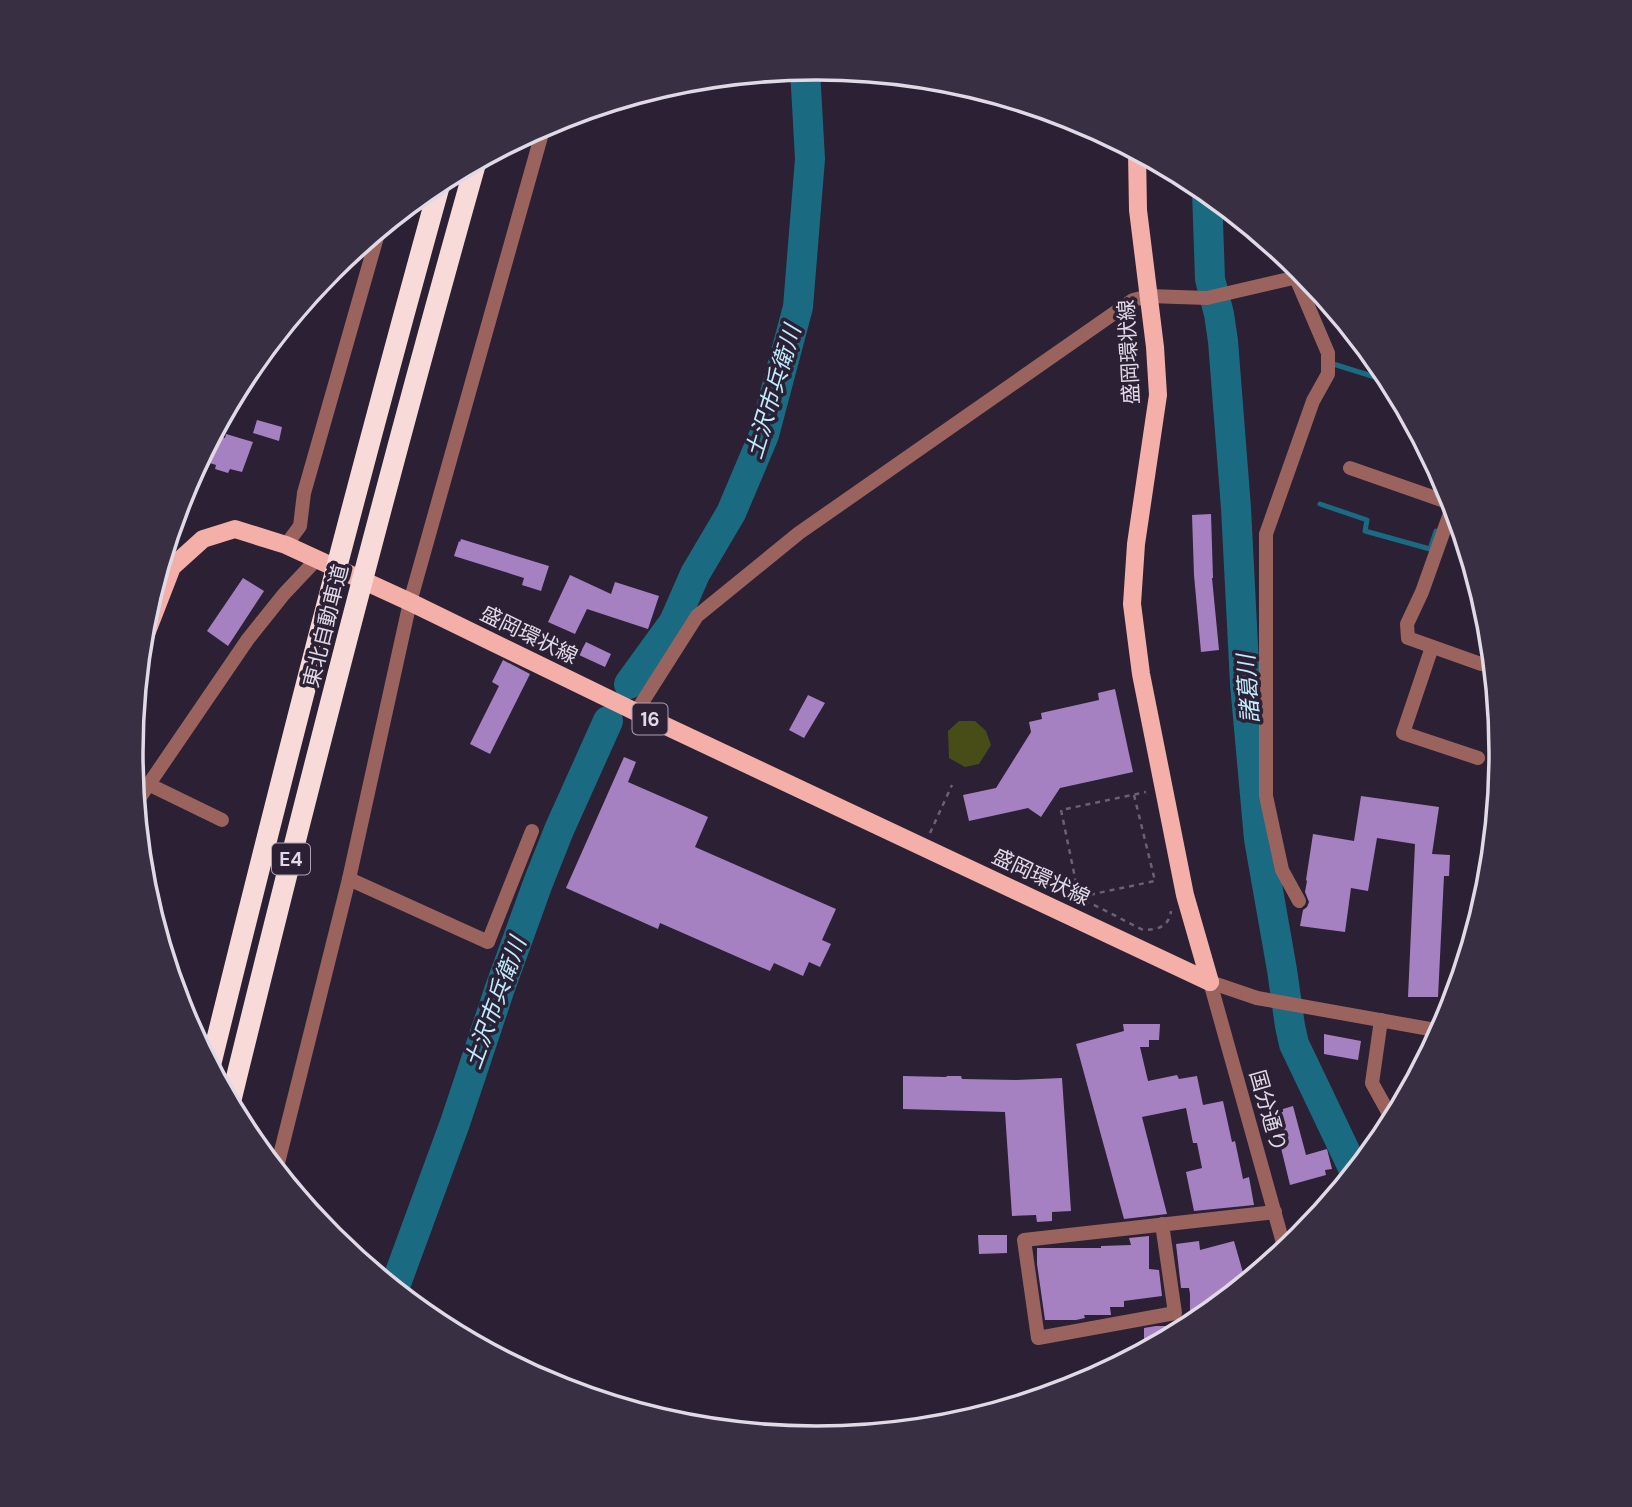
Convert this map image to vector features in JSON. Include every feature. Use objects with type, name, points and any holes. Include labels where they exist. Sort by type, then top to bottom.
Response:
[{"type":"highway","name":"東北自動車道","points":[[233,1090],[373,540],[472,175]]},
{"type":"highway","name":"東北自動車道","points":[[213,1054],[346,532],[437,197]]},
{"type":"main road","name":"盛岡環状線","points":[[1137,162],[1138,209],[1156,347],[1158,395],[1136,544],[1132,604],[1141,674],[1185,895],[1210,982]]},
{"type":"main road","name":"盛岡環状線","points":[[172,561],[203,539],[235,529],[286,545],[1210,982]]},
{"type":"street","points":[[279,1159],[349,879],[410,602],[540,140]]},
{"type":"street","points":[[286,545],[300,527],[304,493],[374,246]]},
{"type":"street","points":[[636,712],[697,616],[799,533],[1133,299],[1149,296],[1207,298],[1292,278]]},
{"type":"street","points":[[1299,901],[1282,870],[1266,796],[1266,534],[1313,401],[1328,374],[1328,353],[1307,295]]},
{"type":"street","points":[[1350,468],[1439,499]]},
{"type":"street","points":[[1446,517],[1422,592],[1407,624],[1408,638],[1481,664]]},
{"type":"street","points":[[144,791],[248,639],[284,594],[317,559]]},
{"type":"street","points":[[1432,647],[1403,733],[1478,758]]},
{"type":"street","points":[[148,784],[222,820]]},
{"type":"street","points":[[349,879],[488,942],[532,831]]},
{"type":"street","points":[[1210,982],[1256,998],[1430,1029]]},
{"type":"street","name":"国分通り","points":[[1210,982],[1282,1238]]},
{"type":"street","points":[[1381,1020],[1373,1083],[1387,1109]]},
{"type":"street","points":[[1162,1224],[1175,1313],[1038,1338],[1024,1240],[1162,1224],[1275,1212]]},
{"type":"path","points":[[927,837],[952,785]]},
{"type":"path","points":[[1079,897],[1061,810],[1150,792]]},
{"type":"path","points":[[1079,897],[1155,881],[1134,795]]},
{"type":"path","points":[[990,859],[1016,865],[1143,930],[1163,927],[1171,909]]},
{"type":"green space","points":[[959,721],[975,721],[986,731],[991,745],[979,764],[965,767],[949,758],[948,731]]},
{"type":"building","points":[[257,420],[282,427],[279,441],[253,433]]},
{"type":"building","points":[[226,434],[253,442],[242,472],[230,469],[228,473],[215,469],[216,465],[209,463]]},
{"type":"building","points":[[1211,514],[1212,578],[1219,650],[1201,652],[1192,515]]},
{"type":"building","points":[[461,539],[549,566],[541,591],[522,585],[524,578],[454,556]]},
{"type":"building","points":[[570,575],[611,594],[615,582],[659,596],[648,629],[587,609],[575,634],[548,622]]},
{"type":"building","points":[[243,578],[264,591],[228,646],[207,631]]},
{"type":"building","points":[[586,642],[611,654],[605,667],[579,655]]},
{"type":"building","points":[[503,660],[530,674],[490,754],[470,744],[499,686],[492,682]]},
{"type":"building","points":[[1115,689],[1133,772],[1060,788],[1041,817],[1028,808],[969,821],[963,795],[996,788],[1031,732],[1029,722],[1042,719],[1041,713],[1099,700],[1098,693]]},
{"type":"building","points":[[808,695],[825,703],[804,738],[789,730]]},
{"type":"building","points":[[624,757],[636,762],[628,782],[708,817],[695,847],[836,909],[822,940],[831,944],[820,967],[809,962],[803,976],[774,963],[770,971],[660,923],[658,929],[566,888]]},
{"type":"building","points":[[1361,796],[1439,807],[1432,854],[1450,855],[1449,876],[1444,876],[1438,997],[1408,997],[1415,844],[1377,838],[1368,891],[1351,888],[1345,932],[1300,926],[1303,910],[1309,902],[1305,892],[1313,834],[1354,841]]},
{"type":"building","points":[[1123,1024],[1160,1024],[1159,1040],[1149,1040],[1149,1047],[1140,1047],[1148,1081],[1177,1075],[1179,1079],[1197,1076],[1203,1105],[1223,1101],[1243,1179],[1249,1177],[1254,1205],[1194,1211],[1186,1172],[1202,1168],[1197,1143],[1193,1143],[1186,1108],[1142,1117],[1167,1214],[1124,1219],[1076,1044],[1124,1031]]},
{"type":"building","points":[[1324,1034],[1361,1041],[1358,1060],[1324,1054]]},
{"type":"building","points":[[903,1076],[1016,1080],[1062,1078],[1071,1211],[1052,1212],[1052,1221],[1037,1222],[1036,1215],[1012,1216],[1005,1112],[903,1109]]},
{"type":"building","points":[[1293,1106],[1306,1155],[1327,1149],[1332,1169],[1325,1170],[1326,1175],[1290,1185],[1273,1115]]},
{"type":"building","points":[[978,1235],[1007,1235],[1007,1253],[979,1254]]},
{"type":"building","points":[[1149,1236],[1149,1269],[1159,1270],[1162,1296],[1124,1301],[1124,1307],[1110,1307],[1111,1315],[1084,1315],[1085,1318],[1076,1320],[1045,1320],[1037,1248],[1131,1245],[1129,1238]]},
{"type":"building","points":[[1199,1241],[1200,1250],[1234,1241],[1243,1273],[1190,1313],[1189,1288],[1181,1288],[1176,1244]]},
{"type":"building","points":[[1169,1326],[1144,1340],[1144,1328]]},
{"type":"waterway","name":"土沢市兵衛川","points":[[629,684],[674,622],[695,574],[731,513],[764,435],[798,307],[810,159],[806,80]]},
{"type":"waterway","name":"諸葛川","points":[[1208,207],[1210,279],[1223,341],[1236,508],[1245,684],[1259,839],[1294,1044],[1350,1162]]},
{"type":"waterway","points":[[1330,363],[1374,377]]},
{"type":"waterway","points":[[1320,504],[1367,520],[1365,531],[1430,549],[1436,531]]},
{"type":"waterway","name":"土沢市兵衛川","points":[[397,1280],[538,883],[608,721]]}]
